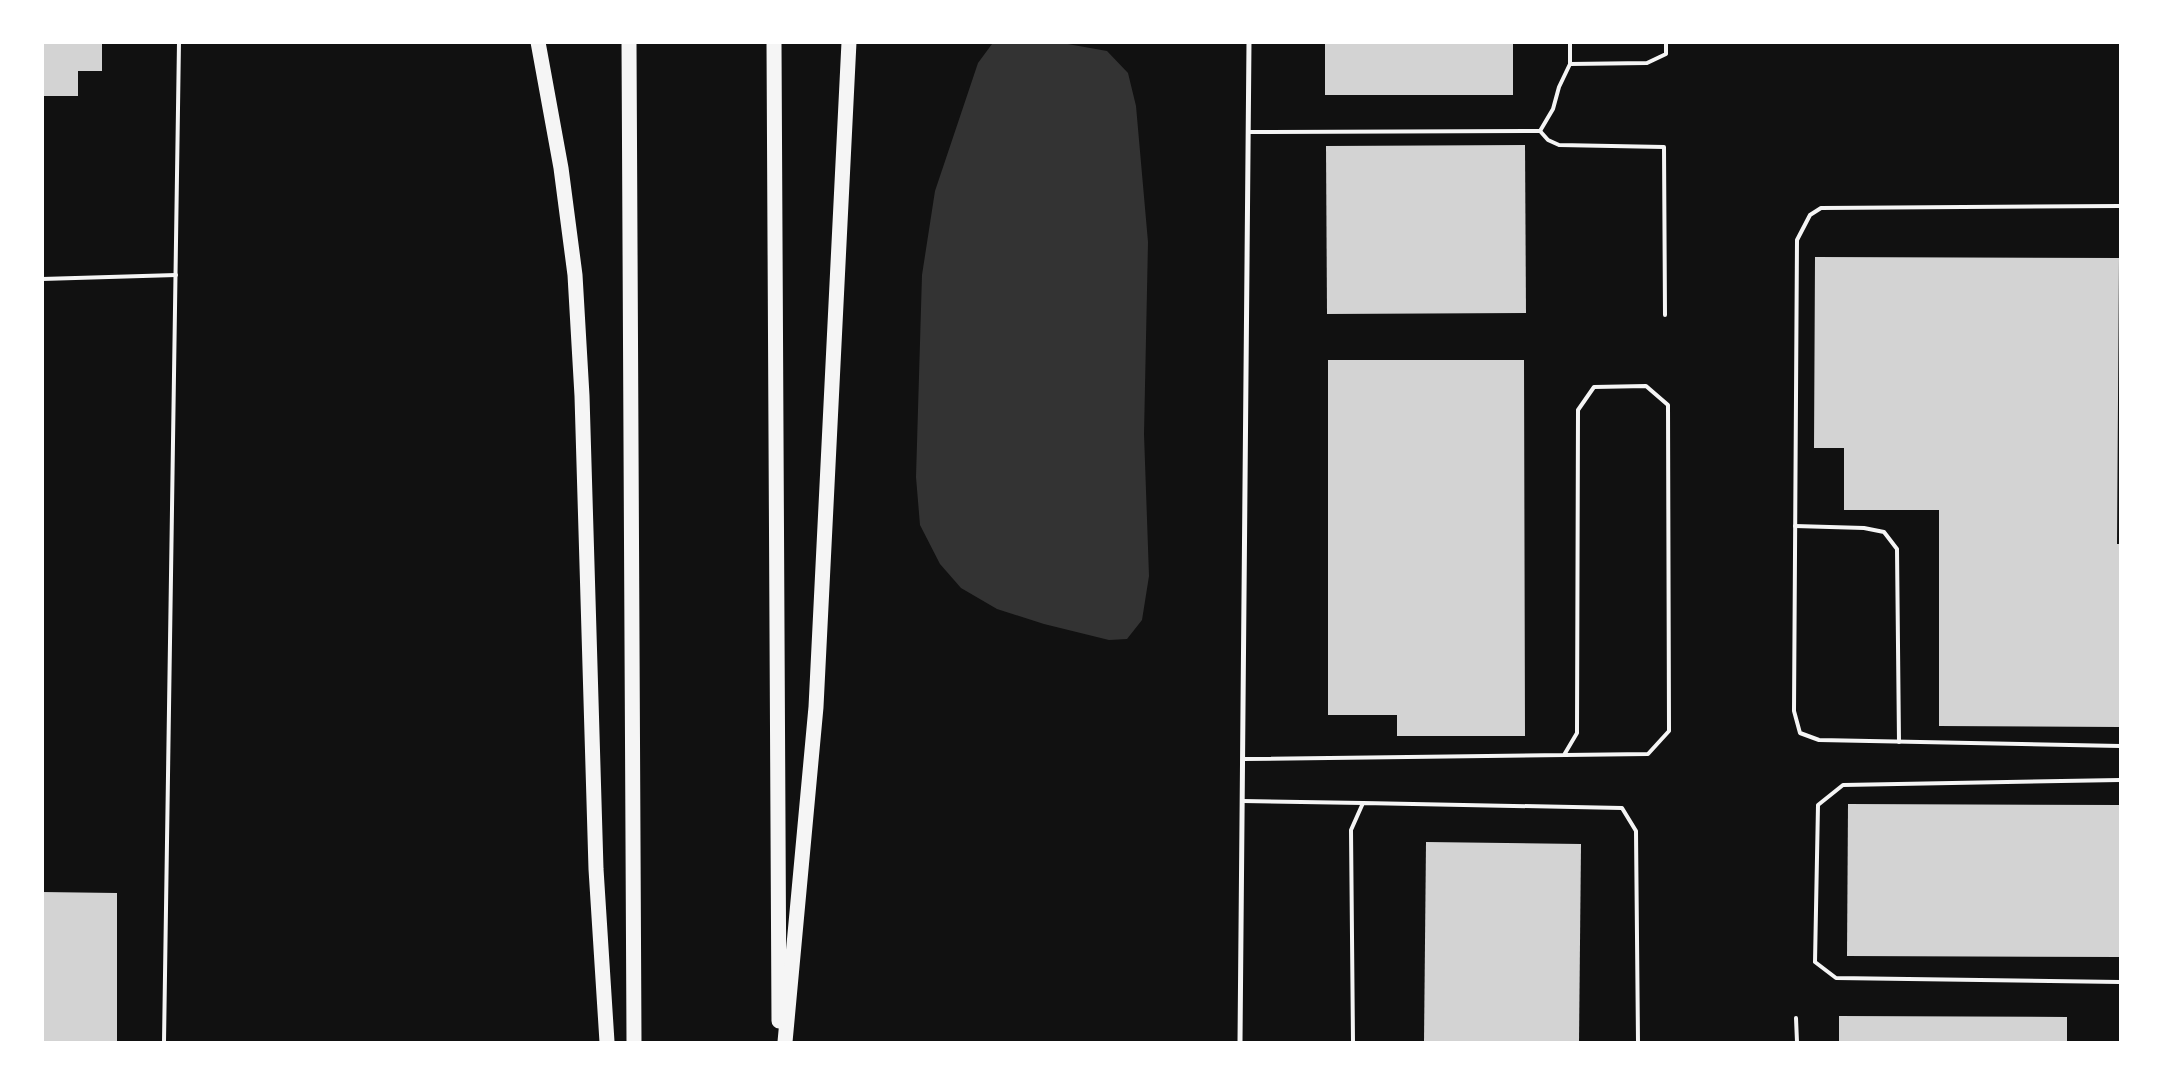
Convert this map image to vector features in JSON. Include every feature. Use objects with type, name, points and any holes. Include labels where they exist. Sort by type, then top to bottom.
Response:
[{"type":"highway","points":[[538,42],[561,168],[575,275],[582,396],[596,869],[607,1042]]},
{"type":"highway","points":[[629,42],[634,1042]]},
{"type":"highway","points":[[774,42],[779,1042]]},
{"type":"highway","points":[[785,1042],[816,707],[849,42]]},
{"type":"street","points":[[1240,1042],[1250,132],[1249,42]]},
{"type":"lane","points":[[164,1042],[179,42]]},
{"type":"lane","points":[[1540,131],[1553,109],[1559,87],[1570,64],[1570,42]]},
{"type":"lane","points":[[1570,64],[1647,63],[1666,54],[1666,42]]},
{"type":"lane","points":[[1250,132],[1540,131],[1548,140],[1559,145],[1664,147],[1664,315]]},
{"type":"lane","points":[[2120,206],[1821,208],[1810,215],[1797,240],[1794,711],[1800,733],[1819,740],[2120,746]]},
{"type":"lane","points":[[42,279],[176,275]]},
{"type":"lane","points":[[1243,759],[1648,754],[1668,732],[1668,405],[1646,386],[1594,387],[1578,410],[1577,733],[1564,755]]},
{"type":"lane","points":[[1795,526],[1864,528],[1884,532],[1897,549],[1899,742]]},
{"type":"lane","points":[[2120,780],[1843,785],[1818,805],[1815,962],[1836,978],[2120,982]]},
{"type":"lane","points":[[1242,800],[1622,808],[1636,831],[1638,1042]]},
{"type":"lane","points":[[1352,1042],[1351,830],[1363,803]]},
{"type":"lane","points":[[1796,1018],[1796,1042]]},
{"type":"shaded area","points":[[1062,43],[1107,51],[1128,73],[1136,106],[1148,242],[1144,434],[1149,576],[1142,620],[1127,639],[1109,640],[1044,624],[997,609],[961,588],[940,564],[920,525],[916,477],[922,275],[935,191],[978,63],[992,44]]},
{"type":"building","points":[[42,42],[102,42],[102,71],[78,71],[78,96],[42,96]]},
{"type":"building","points":[[1325,42],[1513,42],[1513,95],[1325,95]]},
{"type":"building","points":[[1525,145],[1526,313],[1327,314],[1326,146]]},
{"type":"building","points":[[1815,257],[2119,258],[2117,544],[2120,544],[2120,727],[1939,726],[1939,510],[1844,510],[1844,448],[1814,448]]},
{"type":"building","points":[[1328,360],[1524,360],[1525,736],[1397,736],[1397,715],[1328,715]]},
{"type":"building","points":[[1848,804],[2120,805],[2120,957],[1847,956]]},
{"type":"building","points":[[1426,842],[1581,844],[1579,1042],[1424,1042]]},
{"type":"building","points":[[42,892],[117,893],[117,1042],[42,1042]]},
{"type":"building","points":[[1839,1016],[2067,1017],[2067,1042],[1839,1042]]}]
